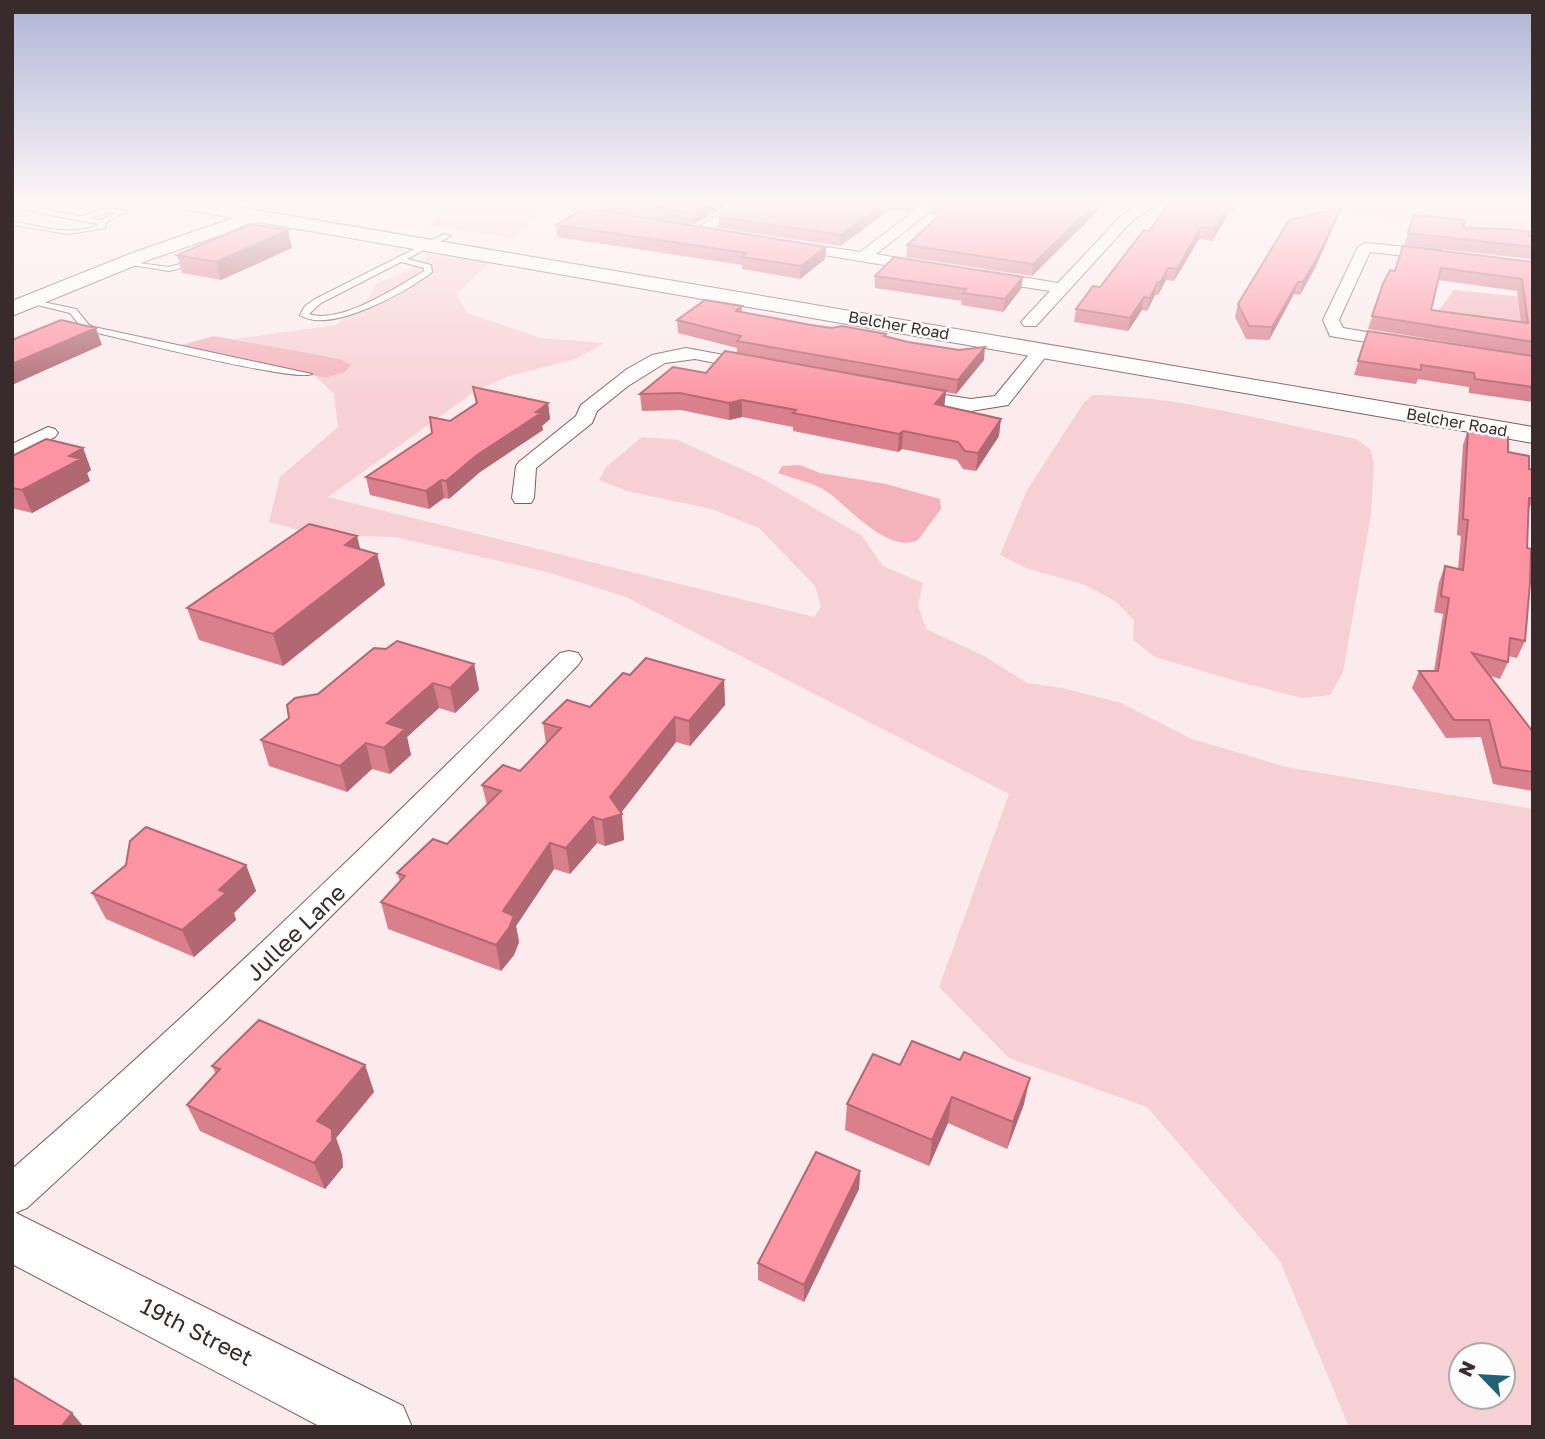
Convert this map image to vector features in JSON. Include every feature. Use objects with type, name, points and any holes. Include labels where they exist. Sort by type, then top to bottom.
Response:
[{"type":"main road","points":[[22,305],[107,270]]},
{"type":"main road","name":"Belcher Road","points":[[604,270],[1042,350],[1533,435]]},
{"type":"main road","name":"Belcher Road","points":[[623,270],[1533,419]]},
{"type":"street","points":[[1030,322],[1079,270]]},
{"type":"street","points":[[1354,270],[1331,320],[1336,331],[1422,346]]},
{"type":"street","points":[[969,273],[1062,288]]},
{"type":"street","points":[[893,392],[971,405],[1001,401],[1042,350]]},
{"type":"street","points":[[523,498],[526,466],[585,419],[588,409],[645,365],[666,355],[688,353],[770,369]]},
{"type":"street","points":[[12,452],[48,433]]},
{"type":"street","name":"Jullee Lane","points":[[12,1195],[149,1073],[406,824],[569,659]]},
{"type":"street","name":"19th Street","points":[[12,1236],[382,1427]]},
{"type":"lane","points":[[378,270],[318,301],[304,314],[315,320],[338,318],[428,270]]},
{"type":"lane","points":[[22,305],[73,311],[86,327],[92,329],[262,368],[307,374]]},
{"type":"shaded area","points":[[407,270],[481,270],[456,294],[467,313],[541,338],[604,343],[576,359],[509,376],[474,392],[328,497],[814,617],[821,607],[815,586],[759,528],[711,509],[627,491],[599,480],[606,467],[642,437],[678,440],[763,479],[861,535],[883,566],[923,583],[918,606],[926,629],[984,656],[1027,683],[1062,688],[1121,703],[1192,739],[1286,767],[1533,809],[1533,1427],[1349,1427],[1280,1261],[1147,1107],[1009,1058],[939,987],[1009,794],[626,597],[547,572],[395,537],[317,535],[269,522],[280,477],[338,427],[334,394],[315,376],[325,378],[351,366],[340,359],[296,353],[235,339],[336,325],[371,295],[374,285]]},
{"type":"shaded area","points":[[1454,290],[1533,298],[1533,324],[1439,310]]},
{"type":"shaded area","points":[[214,336],[340,359],[351,365],[345,372],[325,378],[178,346]]},
{"type":"shaded area","points":[[1092,395],[1159,400],[1225,411],[1356,439],[1371,450],[1374,464],[1371,515],[1343,672],[1330,695],[1302,698],[1155,657],[1133,640],[1134,620],[1115,601],[1085,585],[1026,568],[1000,555],[1027,490],[1083,404]]},
{"type":"shaded area","points":[[800,465],[820,473],[886,484],[940,499],[941,509],[918,540],[907,543],[895,541],[870,528],[824,490],[778,473],[782,466]]},
{"type":"building","points":[[881,270],[979,270],[1023,277],[1005,299],[963,293],[966,289],[875,276]]},
{"type":"building","points":[[1113,270],[1167,270],[1150,298],[1144,297],[1130,318],[1076,309],[1093,286],[1100,287]]},
{"type":"building","points":[[1259,270],[1310,270],[1303,282],[1298,282],[1272,327],[1249,326],[1238,304]]},
{"type":"building","points":[[1391,270],[1440,270],[1431,310],[1528,323],[1522,279],[1457,270],[1533,270],[1533,342],[1372,316]]},
{"type":"building","points":[[705,300],[742,306],[736,311],[832,328],[842,326],[886,334],[884,336],[908,342],[959,350],[985,347],[958,380],[737,341],[741,336],[677,320]]},
{"type":"building","points":[[61,320],[96,328],[12,364],[12,340]]},
{"type":"building","points":[[1368,331],[1533,356],[1533,387],[1475,379],[1474,373],[1421,365],[1421,370],[1358,361]]},
{"type":"building","points":[[725,351],[946,391],[935,404],[1001,419],[978,453],[965,451],[958,442],[903,431],[899,434],[742,400],[729,403],[680,393],[640,394],[673,367],[706,373]]},
{"type":"building","points":[[473,387],[548,403],[536,412],[541,413],[477,455],[446,481],[441,480],[426,491],[366,477],[432,433],[430,417],[450,421],[477,403]]},
{"type":"building","points":[[1468,430],[1508,437],[1508,452],[1529,456],[1529,469],[1533,470],[1533,498],[1529,498],[1527,548],[1531,549],[1525,641],[1510,638],[1508,662],[1472,653],[1533,732],[1533,772],[1501,767],[1489,720],[1454,720],[1419,671],[1438,671],[1449,598],[1441,596],[1445,566],[1463,570],[1468,520],[1463,519]]},
{"type":"building","points":[[46,439],[83,448],[69,456],[81,459],[22,490],[12,488],[12,456]]},
{"type":"building","points":[[309,524],[357,536],[345,545],[377,554],[273,634],[187,608]]},
{"type":"building","points":[[397,641],[474,664],[450,688],[433,683],[387,723],[405,729],[384,748],[366,743],[340,766],[261,740],[289,718],[287,705],[295,698],[318,694],[374,648],[386,649]]},
{"type":"building","points":[[646,658],[724,680],[689,721],[675,717],[610,797],[622,814],[602,820],[593,817],[566,848],[550,843],[503,911],[514,916],[496,945],[381,902],[405,876],[397,873],[433,839],[447,844],[501,791],[482,785],[503,765],[520,771],[561,728],[543,723],[567,700],[590,707],[623,673],[630,675]]},
{"type":"building","points":[[146,827],[246,865],[219,890],[226,893],[182,930],[92,893],[126,865],[130,841]]},
{"type":"building","points":[[259,1020],[365,1065],[317,1121],[332,1129],[332,1141],[314,1163],[187,1105],[220,1069],[212,1066]]},
{"type":"building","points":[[912,1041],[960,1060],[964,1052],[1030,1078],[1013,1122],[952,1097],[932,1140],[847,1104],[873,1054],[900,1065]]},
{"type":"building","points":[[816,1152],[860,1171],[804,1285],[758,1263]]},
{"type":"building","points":[[12,1377],[72,1413],[61,1427],[12,1427]]}]
